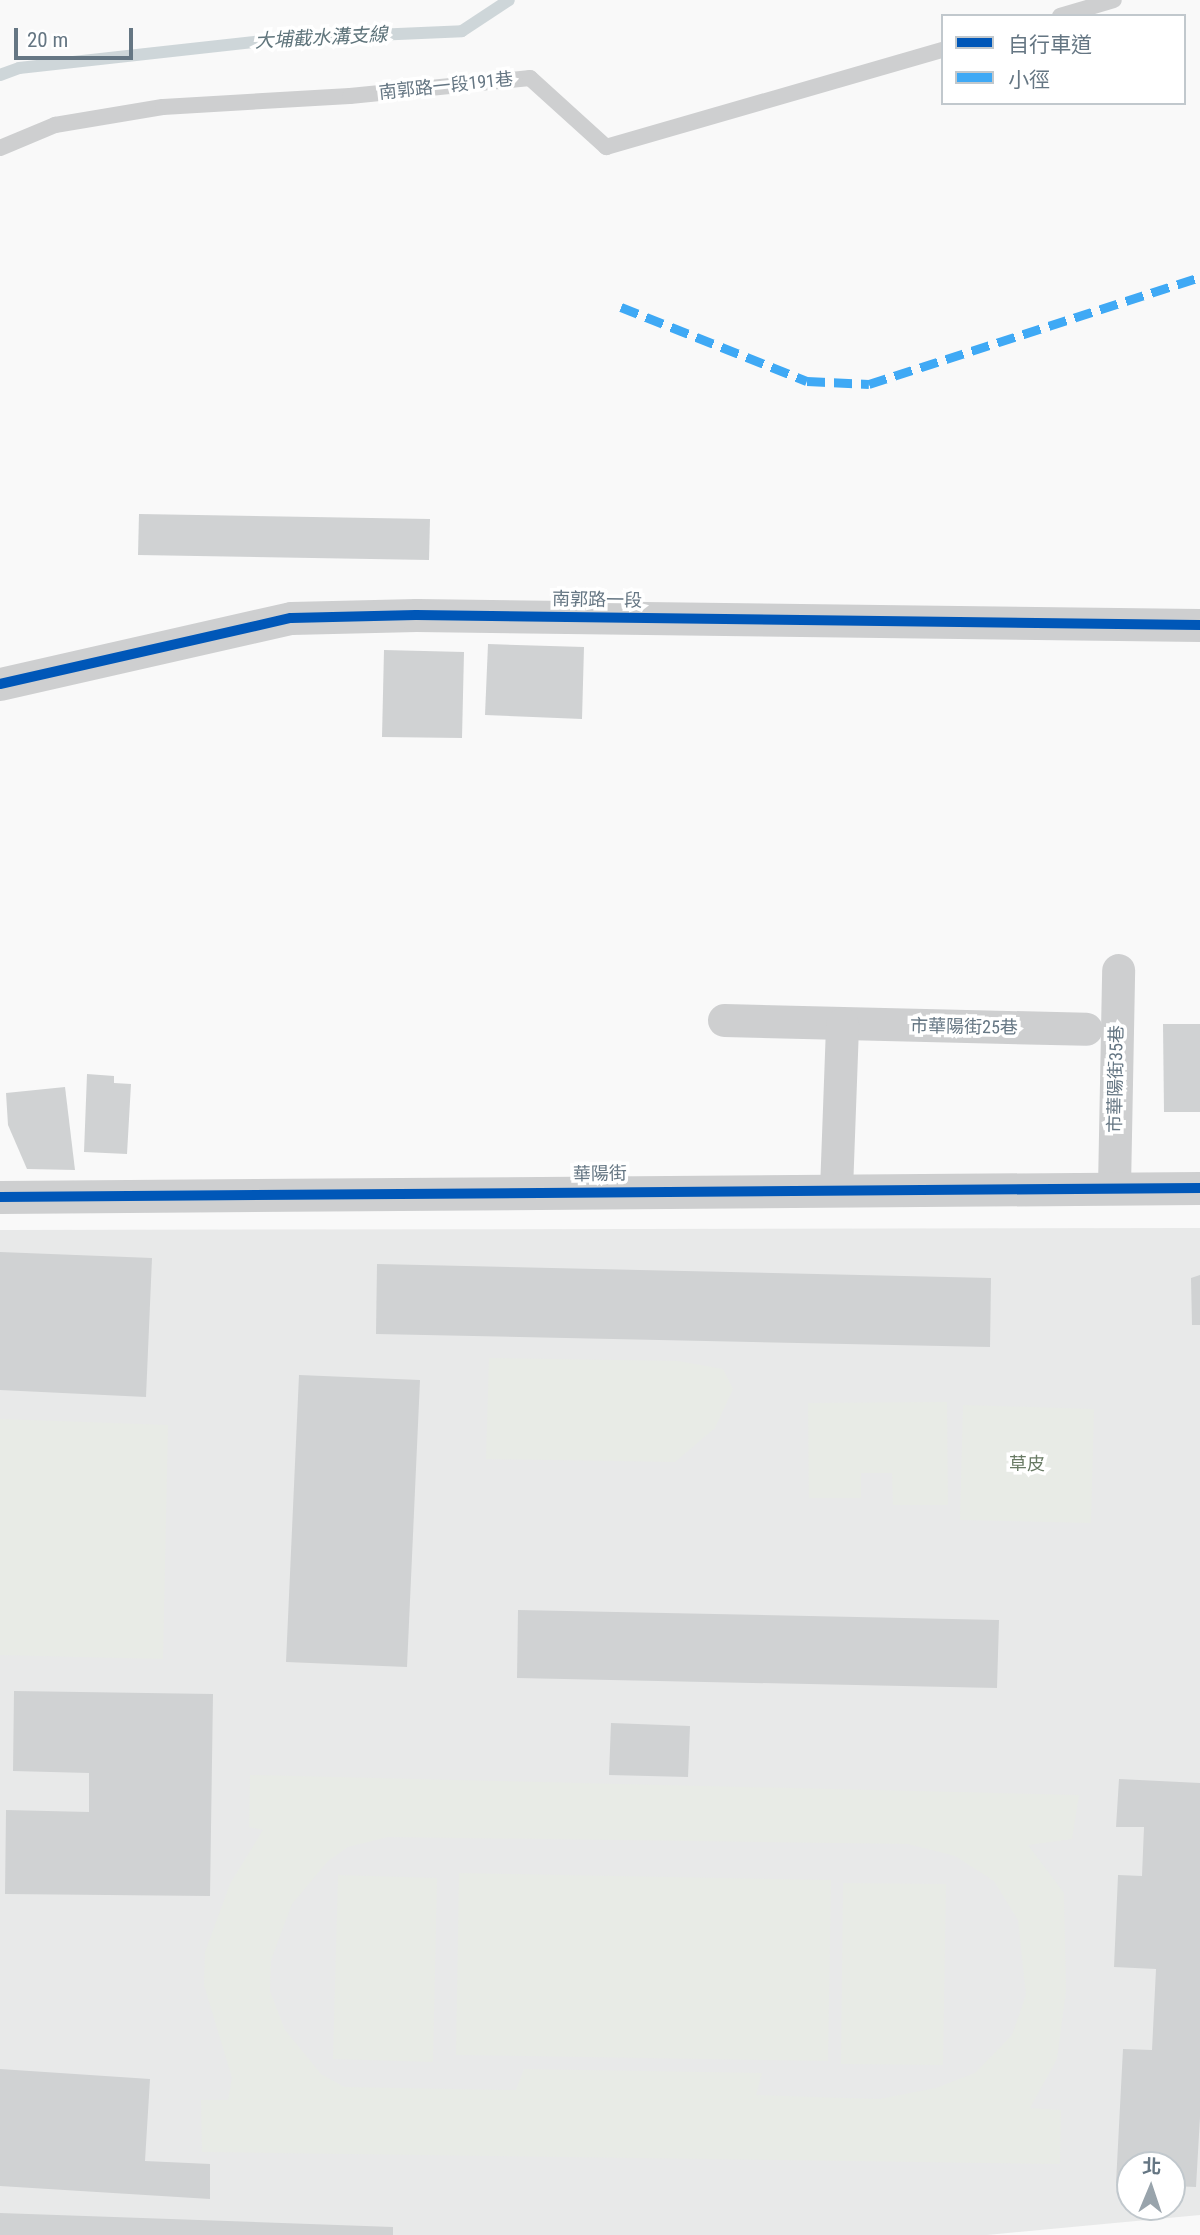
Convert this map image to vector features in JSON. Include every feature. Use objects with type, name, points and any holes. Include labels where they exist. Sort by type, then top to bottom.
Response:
[{"type":"street","name":"南郭路一段","points":[[0,684],[292,618],[416,615],[1200,625]]},
{"type":"street","name":"市華陽街35巷","points":[[1114,1187],[1118,970]]},
{"type":"street","name":"市華陽街25巷","points":[[724,1020],[1086,1030]]},
{"type":"street","points":[[836,1190],[842,1024]]},
{"type":"street","name":"華陽街","points":[[0,1197],[1200,1188]]},
{"type":"lane","points":[[1067,14],[1114,0]]},
{"type":"lane","name":"南郭路一段191巷","points":[[0,148],[55,125],[163,107],[351,96],[530,78],[606,147],[941,51]]},
{"type":"shaded area","points":[[1200,1228],[1200,2215],[1186,2216],[1186,2151],[1116,2151],[1116,2221],[1136,2221],[987,2235],[0,2235],[0,1230]]},
{"type":"green space","points":[[489,1358],[678,1361],[723,1369],[733,1389],[715,1428],[675,1462],[486,1459]]},
{"type":"green space","points":[[947,1402],[948,1505],[893,1505],[892,1473],[861,1473],[861,1498],[809,1498],[808,1403]]},
{"type":"green space","name":"草皮","points":[[963,1405],[1094,1409],[1091,1523],[960,1520]]},
{"type":"green space","points":[[0,1419],[168,1425],[163,1659],[0,1655]]},
{"type":"green space","points":[[250,1775],[1079,1795],[1072,1839],[1028,1845],[1064,1893],[1066,1991],[1057,2059],[1030,2108],[1061,2110],[1060,2164],[202,2152],[201,2100],[228,2100],[232,2078],[204,1985],[205,1952],[230,1884],[263,1830],[249,1827]],"holes":[[[388,1837],[908,1844],[955,1856],[994,1881],[1018,1920],[1026,1995],[1012,2035],[975,2073],[936,2088],[879,2099],[756,2095],[762,2073],[524,2069],[516,2090],[344,2087],[321,2074],[285,2030],[270,1991],[271,1960],[292,1904],[328,1861],[348,1847]]]},
{"type":"green space","points":[[459,1873],[831,1880],[828,2061],[456,2055]]},
{"type":"green space","points":[[338,1875],[437,1878],[433,2062],[333,2059]]},
{"type":"green space","points":[[843,1883],[946,1884],[943,2065],[841,2064]]},
{"type":"building","points":[[139,514],[430,519],[429,560],[138,555]]},
{"type":"building","points":[[488,644],[584,647],[582,719],[485,715]]},
{"type":"building","points":[[384,650],[464,652],[462,738],[382,737]]},
{"type":"building","points":[[1163,1024],[1200,1024],[1200,1112],[1164,1112]]},
{"type":"building","points":[[87,1074],[114,1076],[114,1083],[131,1084],[127,1154],[84,1152]]},
{"type":"building","points":[[65,1087],[75,1170],[27,1169],[8,1125],[6,1093]]},
{"type":"building","points":[[0,1252],[152,1258],[146,1397],[0,1390]]},
{"type":"building","points":[[377,1264],[991,1278],[990,1347],[376,1334]]},
{"type":"building","points":[[1200,1275],[1200,1325],[1192,1325],[1191,1278]]},
{"type":"building","points":[[299,1375],[420,1380],[407,1667],[286,1662]]},
{"type":"building","points":[[518,1610],[999,1620],[997,1688],[517,1678]]},
{"type":"building","points":[[14,1691],[213,1694],[210,1896],[5,1894],[6,1810],[89,1812],[89,1773],[13,1771]]},
{"type":"building","points":[[611,1723],[690,1726],[688,1777],[609,1775]]},
{"type":"building","points":[[1119,1779],[1200,1783],[1200,2117],[1196,2187],[1186,2187],[1186,2151],[1118,2151],[1123,2049],[1152,2050],[1156,1969],[1114,1967],[1118,1875],[1142,1876],[1144,1827],[1116,1827]]},
{"type":"building","points":[[0,2069],[150,2079],[145,2161],[210,2164],[210,2199],[0,2186]]},
{"type":"building","points":[[0,2213],[393,2227],[393,2235],[0,2235]]},
{"type":"waterway","name":"大埔截水溝支線","points":[[0,75],[19,68],[282,39],[462,31],[509,0]]},
{"type":"marked path","points":[[621,307],[807,381],[869,384],[1200,277]]},
{"type":"cycle path","points":[[0,684],[291,618],[416,615],[1200,625]]},
{"type":"cycle path","points":[[0,1197],[1200,1188]]}]
